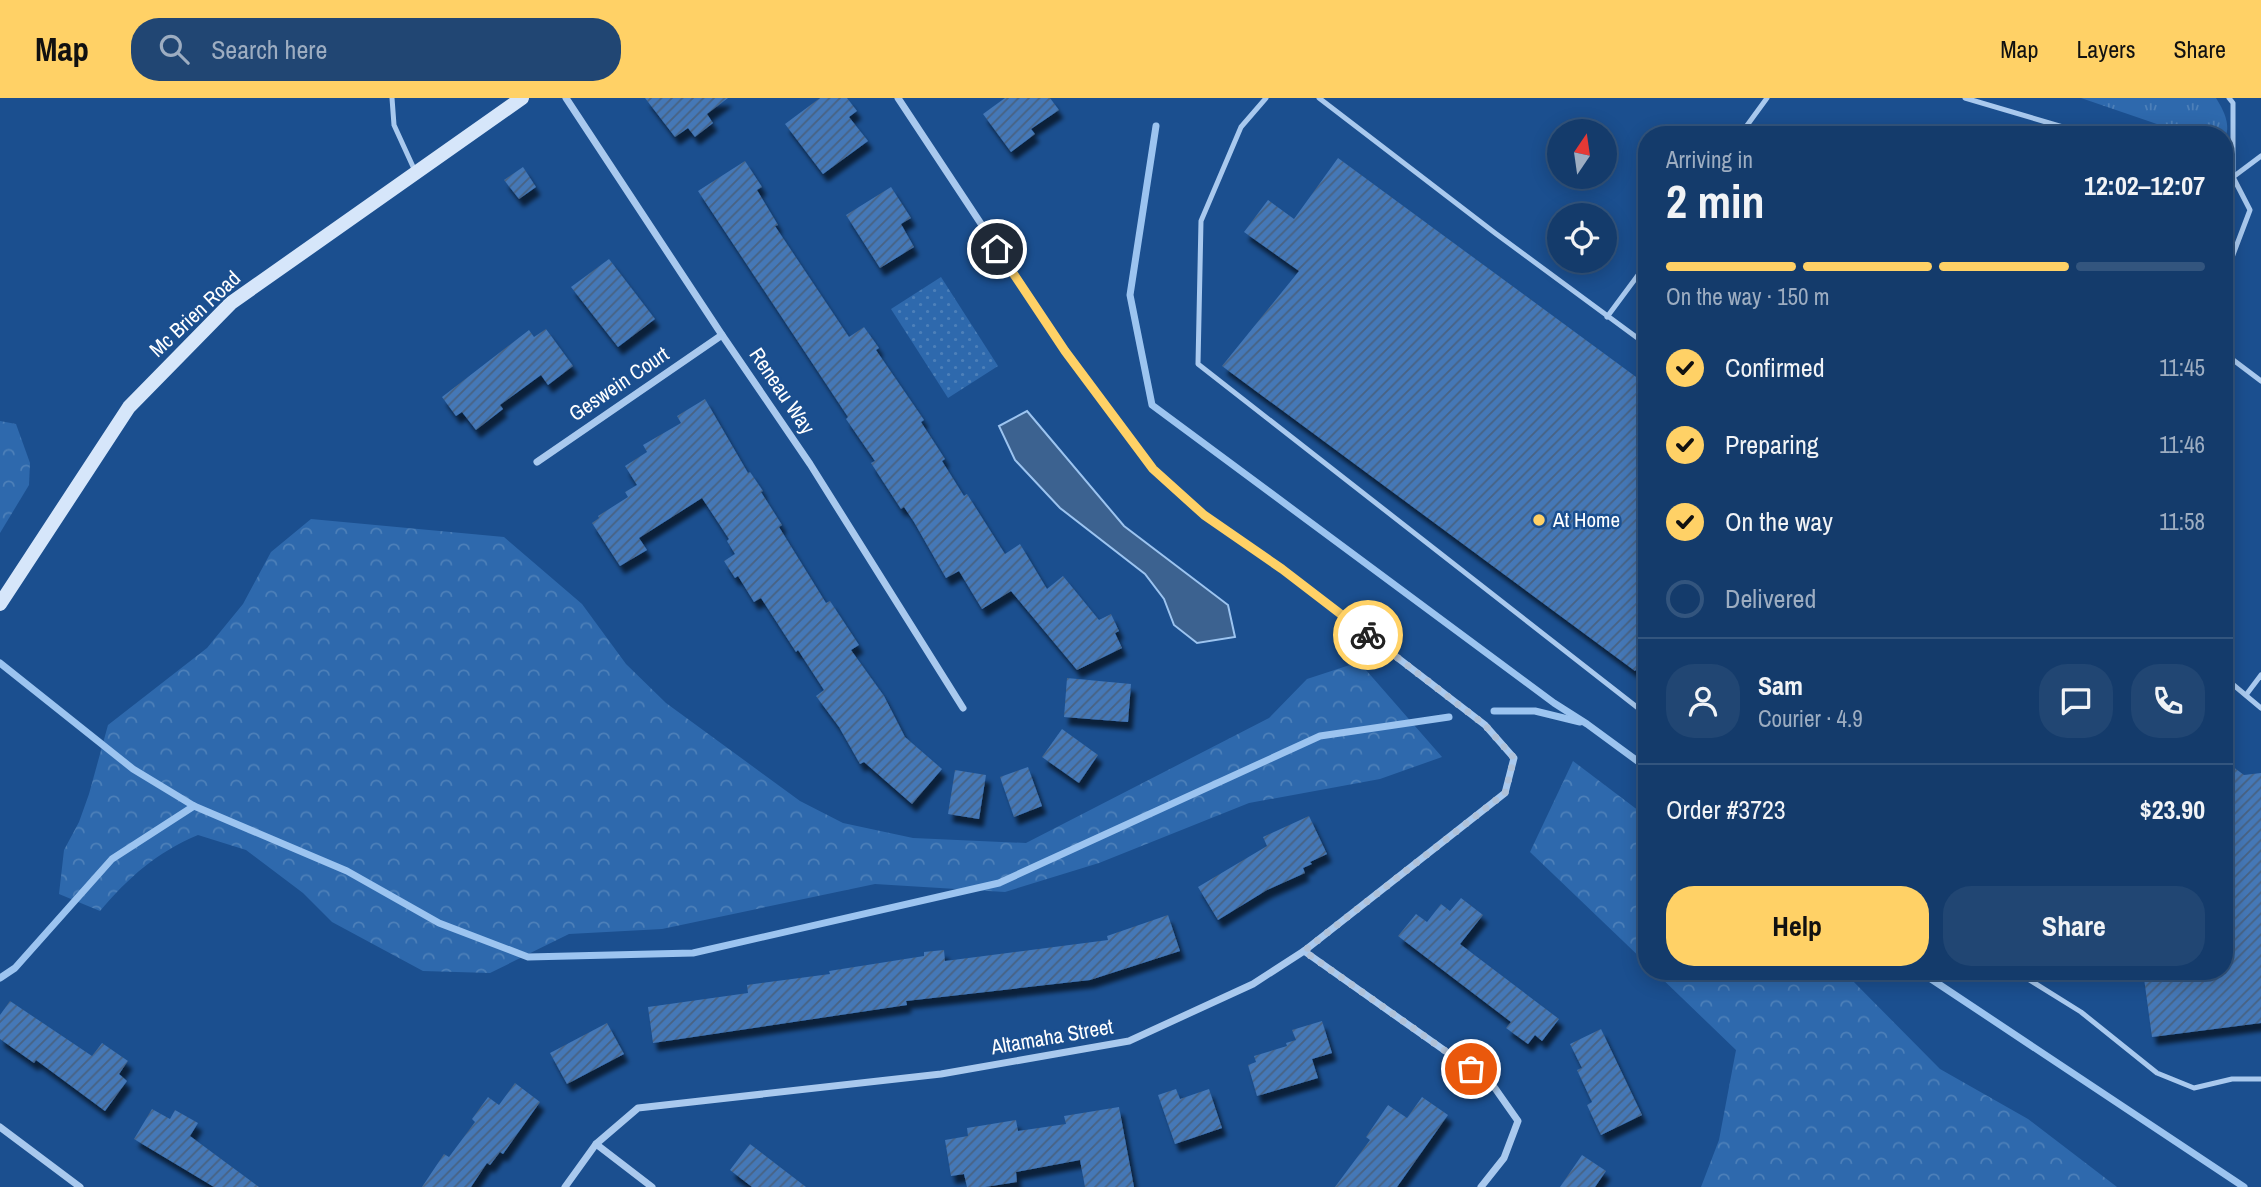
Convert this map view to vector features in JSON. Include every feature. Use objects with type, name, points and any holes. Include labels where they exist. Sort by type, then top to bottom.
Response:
[{"type":"street","name":"Mc Brien Road","points":[[0,604],[130,407],[231,303],[522,98]]},
{"type":"street","name":"Reneau Way","points":[[566,98],[810,464],[963,708]]},
{"type":"street","name":"Altamaha Street","points":[[565,1187],[596,1144],[638,1108],[941,1074],[1129,1041],[1253,984],[1304,951],[1505,793],[1514,758],[1485,725],[1282,569],[1204,515],[1153,469],[1065,351],[898,98]]},
{"type":"street","name":"Geswein Court","points":[[537,462],[722,335]]},
{"type":"street","points":[[1304,951],[1492,1084],[1518,1121],[1504,1158],[1481,1187]]},
{"type":"street","points":[[0,1127],[80,1187]]},
{"type":"street","points":[[596,1144],[652,1187]]},
{"type":"lane","points":[[392,98],[394,125],[415,172]]},
{"type":"lane","points":[[1266,98],[1241,127],[1201,221],[1198,364],[1638,708]]},
{"type":"lane","points":[[1318,98],[1638,339]]},
{"type":"lane","points":[[1747,126],[1767,98]]},
{"type":"lane","points":[[1965,98],[2060,126]]},
{"type":"lane","points":[[2229,98],[2233,103],[2233,126]]},
{"type":"lane","points":[[2233,176],[2261,156]]},
{"type":"lane","points":[[2233,179],[2250,210],[2233,255]]},
{"type":"lane","points":[[1607,317],[1638,275]]},
{"type":"lane","points":[[2233,360],[2261,381]]},
{"type":"lane","points":[[2246,695],[2261,675]]},
{"type":"lane","points":[[2233,684],[2261,708]]},
{"type":"lane","points":[[2029,980],[2081,1012],[2157,1073],[2194,1088],[2232,1079],[2261,1079]]},
{"type":"green space","points":[[2081,98],[2216,98],[2227,126],[2163,126]]},
{"type":"green space","points":[[941,277],[998,366],[948,398],[891,309]]},
{"type":"green space","points":[[0,421],[16,424],[30,463],[29,485],[0,533]]},
{"type":"green space","points":[[311,519],[504,537],[582,604],[626,664],[666,703],[800,801],[843,823],[913,838],[1026,843],[1269,718],[1307,679],[1359,662],[1442,757],[1380,779],[1249,803],[1099,863],[1005,892],[875,884],[662,929],[569,934],[490,973],[423,971],[332,922],[303,893],[246,850],[198,835],[169,849],[144,867],[100,911],[59,894],[64,850],[79,822],[89,794],[108,725],[207,648],[243,604],[271,552]]},
{"type":"green space","points":[[1573,761],[1638,810],[1638,955],[1530,852]]},
{"type":"green space","points":[[1663,980],[1852,980],[1940,1069],[2028,1119],[2117,1187],[1701,1187],[1719,1140],[1736,1050]]},
{"type":"shaded area","points":[[1027,411],[1124,526],[1228,605],[1235,637],[1197,643],[1174,625],[1164,599],[1145,574],[1060,508],[1015,460],[999,426]]},
{"type":"building","points":[[645,98],[728,98],[707,114],[713,123],[695,137],[688,128],[675,137]]},
{"type":"building","points":[[820,98],[847,98],[857,111],[849,117],[868,141],[823,174],[785,124]]},
{"type":"building","points":[[1005,98],[1050,98],[1059,110],[1031,129],[1035,134],[1011,152],[983,114]]},
{"type":"building","name":"At Home","points":[[1338,158],[1638,378],[1638,667],[1635,671],[1222,366],[1299,271],[1244,232],[1268,200],[1294,219]]},
{"type":"building","points":[[745,161],[762,187],[757,190],[778,225],[775,226],[849,337],[864,327],[879,348],[876,350],[924,420],[921,422],[945,459],[942,461],[964,496],[967,494],[1005,554],[1020,544],[1047,589],[1063,576],[1099,620],[1111,614],[1119,631],[1115,633],[1122,648],[1077,670],[1011,591],[982,609],[959,571],[946,578],[914,522],[904,507],[901,509],[871,463],[875,461],[846,419],[848,417],[698,191]]},
{"type":"building","points":[[523,167],[536,187],[519,199],[504,180]]},
{"type":"building","points":[[891,187],[911,218],[901,224],[914,247],[880,268],[846,215]]},
{"type":"building","points":[[609,259],[655,319],[618,347],[571,287]]},
{"type":"building","points":[[546,329],[573,366],[548,385],[541,375],[500,405],[503,409],[476,430],[462,412],[456,416],[442,397],[529,330],[534,337]]},
{"type":"building","points":[[705,399],[748,473],[750,472],[763,491],[761,492],[782,525],[779,527],[826,603],[830,601],[859,645],[851,650],[884,696],[905,737],[942,769],[912,804],[864,762],[860,764],[839,727],[816,696],[824,690],[798,650],[796,652],[761,598],[754,602],[738,576],[735,578],[724,561],[735,554],[727,541],[729,539],[702,498],[639,538],[647,550],[620,566],[592,523],[598,516],[628,497],[625,492],[637,485],[625,466],[647,452],[643,445],[681,423],[677,416]]},
{"type":"building","points":[[1067,678],[1131,684],[1128,722],[1064,717]]},
{"type":"building","points":[[1062,729],[1098,755],[1079,783],[1042,757]]},
{"type":"building","points":[[1028,767],[1042,806],[1014,817],[1000,777]]},
{"type":"building","points":[[2233,767],[2244,775],[2261,773],[2261,1023],[2152,1037],[2144,980],[2233,980]]},
{"type":"building","points":[[955,770],[986,775],[979,819],[948,814]]},
{"type":"building","points":[[1309,816],[1327,854],[1303,868],[1305,873],[1267,890],[1218,920],[1198,887],[1267,846],[1263,837]]},
{"type":"building","points":[[1461,898],[1483,915],[1460,944],[1559,1019],[1542,1041],[1535,1035],[1528,1044],[1506,1028],[1511,1022],[1398,936],[1416,914],[1427,922],[1441,904],[1450,911]]},
{"type":"building","points":[[1168,915],[1180,951],[1090,980],[906,1001],[907,1005],[653,1043],[648,1007],[748,993],[747,985],[830,974],[829,971],[924,956],[924,952],[944,950],[945,961],[1108,940],[1107,936]]},
{"type":"building","points":[[10,1001],[92,1056],[102,1043],[128,1061],[119,1074],[127,1081],[105,1111],[36,1060],[34,1063],[0,1039],[0,1015]]},
{"type":"building","points":[[1322,1021],[1332,1053],[1312,1059],[1318,1078],[1257,1096],[1248,1065],[1256,1062],[1254,1056],[1287,1046],[1286,1043],[1296,1040],[1292,1030]]},
{"type":"building","points":[[607,1023],[624,1054],[567,1084],[550,1053]]},
{"type":"building","points":[[1601,1029],[1642,1115],[1601,1135],[1587,1105],[1592,1102],[1577,1070],[1582,1068],[1570,1044]]},
{"type":"building","points":[[515,1083],[540,1102],[503,1154],[500,1152],[490,1165],[487,1163],[471,1187],[422,1187],[444,1154],[449,1157],[475,1122],[472,1119],[488,1097],[499,1105]]},
{"type":"building","points":[[1176,1089],[1180,1099],[1209,1089],[1222,1128],[1175,1144],[1158,1095]]},
{"type":"building","points":[[1422,1097],[1448,1115],[1397,1187],[1335,1187],[1370,1140],[1366,1137],[1388,1105],[1407,1118]]},
{"type":"building","points":[[1119,1107],[1134,1187],[1085,1187],[1080,1160],[1016,1172],[1017,1182],[985,1187],[967,1187],[964,1174],[951,1176],[945,1140],[968,1136],[967,1128],[1016,1120],[1018,1131],[1066,1124],[1064,1116]]},
{"type":"building","points":[[152,1109],[170,1119],[175,1110],[198,1123],[190,1136],[259,1187],[214,1187],[134,1139]]},
{"type":"building","points":[[750,1144],[806,1187],[752,1187],[730,1170]]},
{"type":"building","points":[[1582,1155],[1606,1171],[1595,1187],[1560,1187]]},
{"type":"waterway","points":[[1156,126],[1130,295],[1152,405],[1554,703],[1638,761]]},
{"type":"waterway","points":[[0,663],[133,769],[194,806],[347,871],[439,923],[528,957],[693,953],[999,883],[1320,736],[1449,717]]},
{"type":"waterway","points":[[1494,711],[1535,711],[1580,722]]},
{"type":"waterway","points":[[0,978],[15,968],[112,859],[194,806]]},
{"type":"waterway","points":[[1933,980],[2244,1187]]},
{"type":"way so far","points":[[1368,635],[1485,725],[1514,758],[1505,793],[1304,951],[1471,1069]]},
{"type":"place","name":"At Home","points":[[1539,520]]},
{"type":"route","points":[[997,249],[1065,351],[1153,469],[1204,515],[1282,569],[1368,635]]}]
